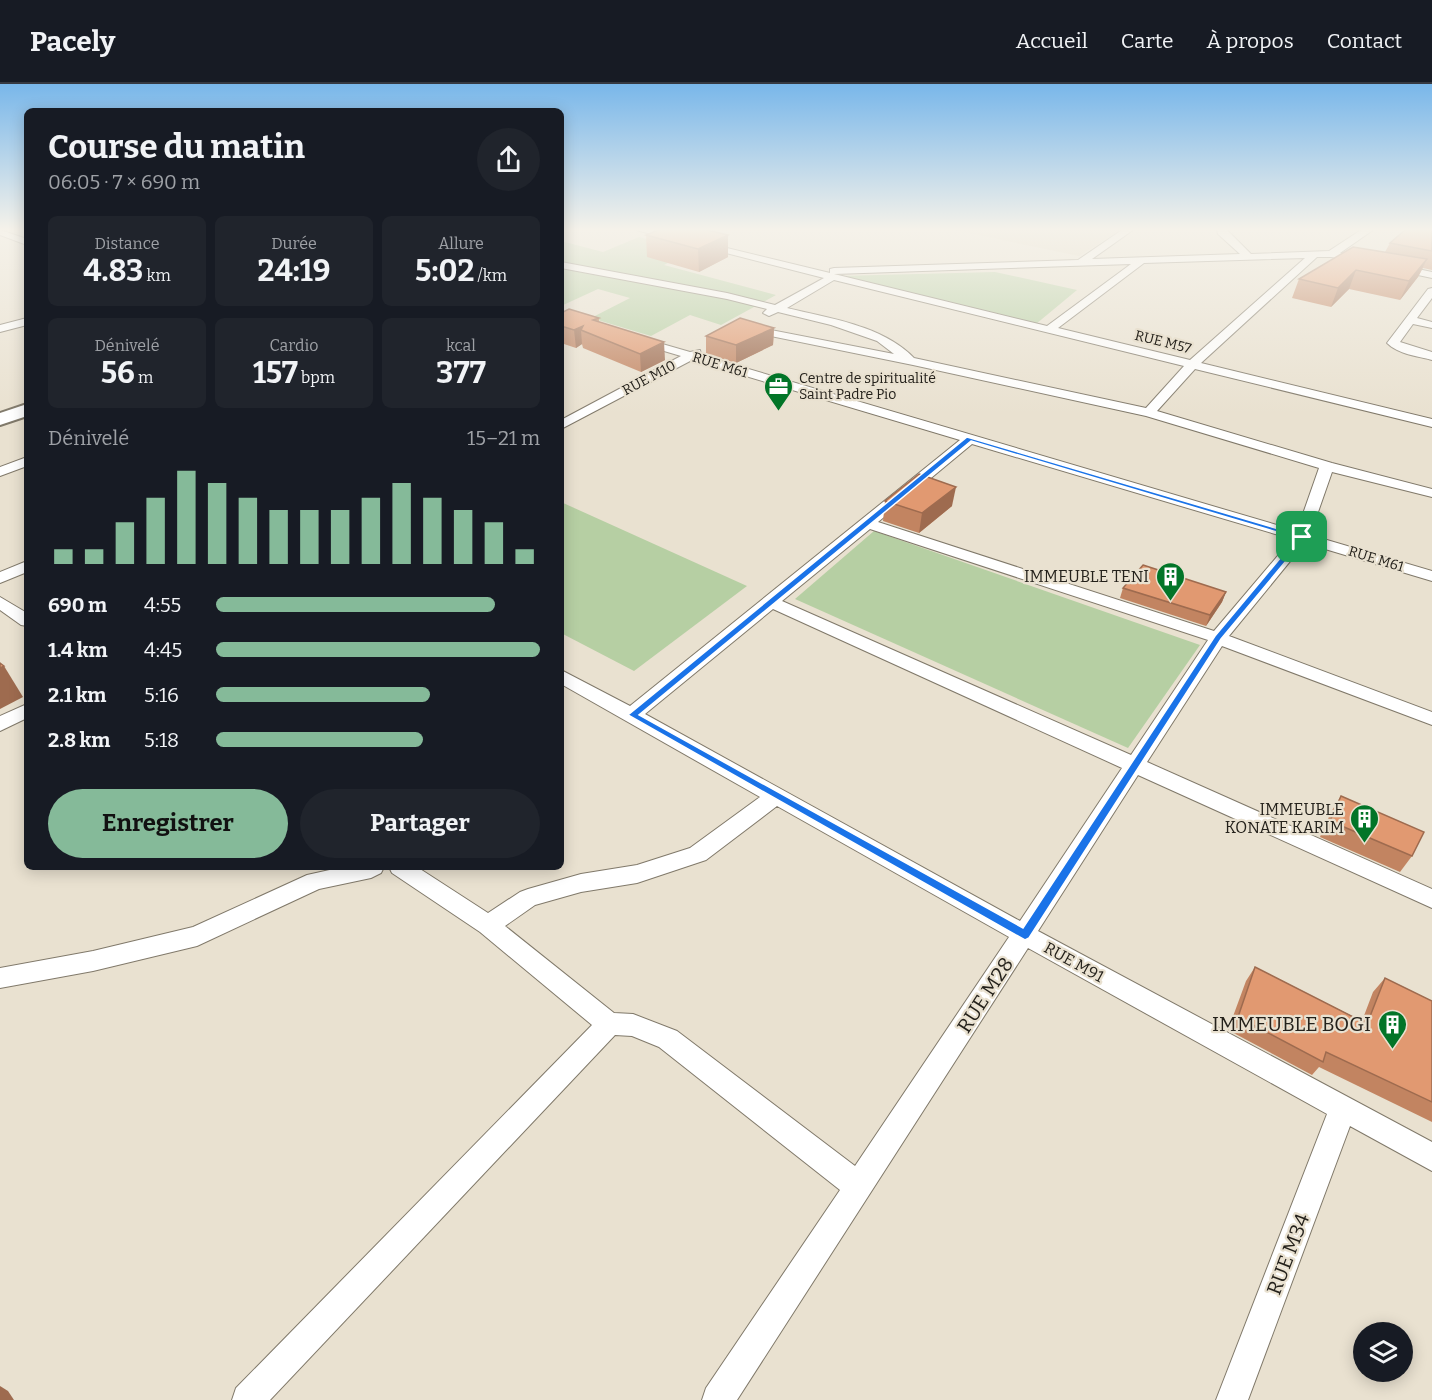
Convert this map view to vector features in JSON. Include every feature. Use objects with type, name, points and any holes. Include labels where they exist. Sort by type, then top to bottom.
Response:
[{"type":"main road","points":[[0,405],[24,396]]},
{"type":"main road","points":[[0,419],[24,411]]},
{"type":"street","points":[[702,291],[835,323],[881,339],[913,361]]},
{"type":"street","points":[[807,291],[742,327],[913,361],[1149,413],[1327,466],[1432,493]]},
{"type":"street","name":"RUE M57","points":[[887,291],[1432,423]]},
{"type":"street","points":[[1049,330],[1101,291]]},
{"type":"street","points":[[1149,413],[1192,364],[1273,291]]},
{"type":"street","points":[[1432,291],[1393,343],[1401,348],[1432,356]]},
{"type":"street","points":[[1409,320],[1432,325]]},
{"type":"street","points":[[0,329],[24,322]]},
{"type":"street","name":"RUE M61","points":[[624,336],[1432,576]]},
{"type":"street","name":"RUE M10","points":[[564,423],[711,345]]},
{"type":"street","points":[[632,715],[970,439]]},
{"type":"street","points":[[0,472],[24,462]]},
{"type":"street","points":[[1302,537],[1327,466]]},
{"type":"street","points":[[867,523],[1218,638],[1432,719]]},
{"type":"street","name":"RUE M28","points":[[718,1400],[1218,638],[1302,537]]},
{"type":"street","points":[[0,578],[24,567]]},
{"type":"street","points":[[0,602],[24,619]]},
{"type":"street","points":[[771,602],[1432,899]]},
{"type":"street","name":"RUE M91","points":[[564,678],[1025,935],[1432,1157]]},
{"type":"street","points":[[0,724],[24,712]]},
{"type":"street","points":[[488,925],[528,898],[581,883],[637,874],[698,854],[776,796]]},
{"type":"street","points":[[0,978],[93,961],[197,936],[315,881],[367,870]]},
{"type":"street","points":[[405,870],[488,925],[609,1024],[633,1025],[668,1039],[859,1187]]},
{"type":"street","points":[[248,1400],[609,1024]]},
{"type":"street","name":"RUE M34","points":[[1232,1400],[1343,1108]]},
{"type":"green space","points":[[564,291],[593,291],[564,305]]},
{"type":"green space","points":[[607,291],[763,291],[776,295],[721,325],[690,315],[651,336],[591,318],[630,298]]},
{"type":"green space","points":[[902,291],[1075,291],[1036,324]]},
{"type":"green space","points":[[564,503],[747,586],[634,671],[564,635]]},
{"type":"green space","points":[[874,531],[1200,645],[1128,748],[795,599]]},
{"type":"building","points":[[569,309],[599,318],[593,320],[664,342],[640,354],[581,330],[583,326],[574,330],[564,327],[564,312]]},
{"type":"building","points":[[740,318],[774,328],[736,345],[706,336]]},
{"type":"building","points":[[919,474],[956,487],[922,513],[885,501]]},
{"type":"building","points":[[1143,565],[1226,592],[1210,615],[1123,588]]},
{"type":"building","points":[[1341,796],[1424,832],[1412,856],[1330,821]]},
{"type":"building","points":[[1255,967],[1367,1024],[1385,978],[1432,1001],[1432,1102],[1326,1052],[1323,1062],[1238,1017]]},
{"type":"place","name":"Centre de spiritualité Saint Padre Pio","points":[[778,412]]},
{"type":"place","name":"IMMEUBLE TENI","points":[[1170,602]]},
{"type":"place","name":"IMMEUBLE KONATE KARIM","points":[[1365,844]]},
{"type":"place","name":"IMMEUBLE BOGI","points":[[1392,1050]]},
{"type":"route","points":[[970,439],[1302,537],[1218,638],[1025,935],[632,715],[970,439]]}]
